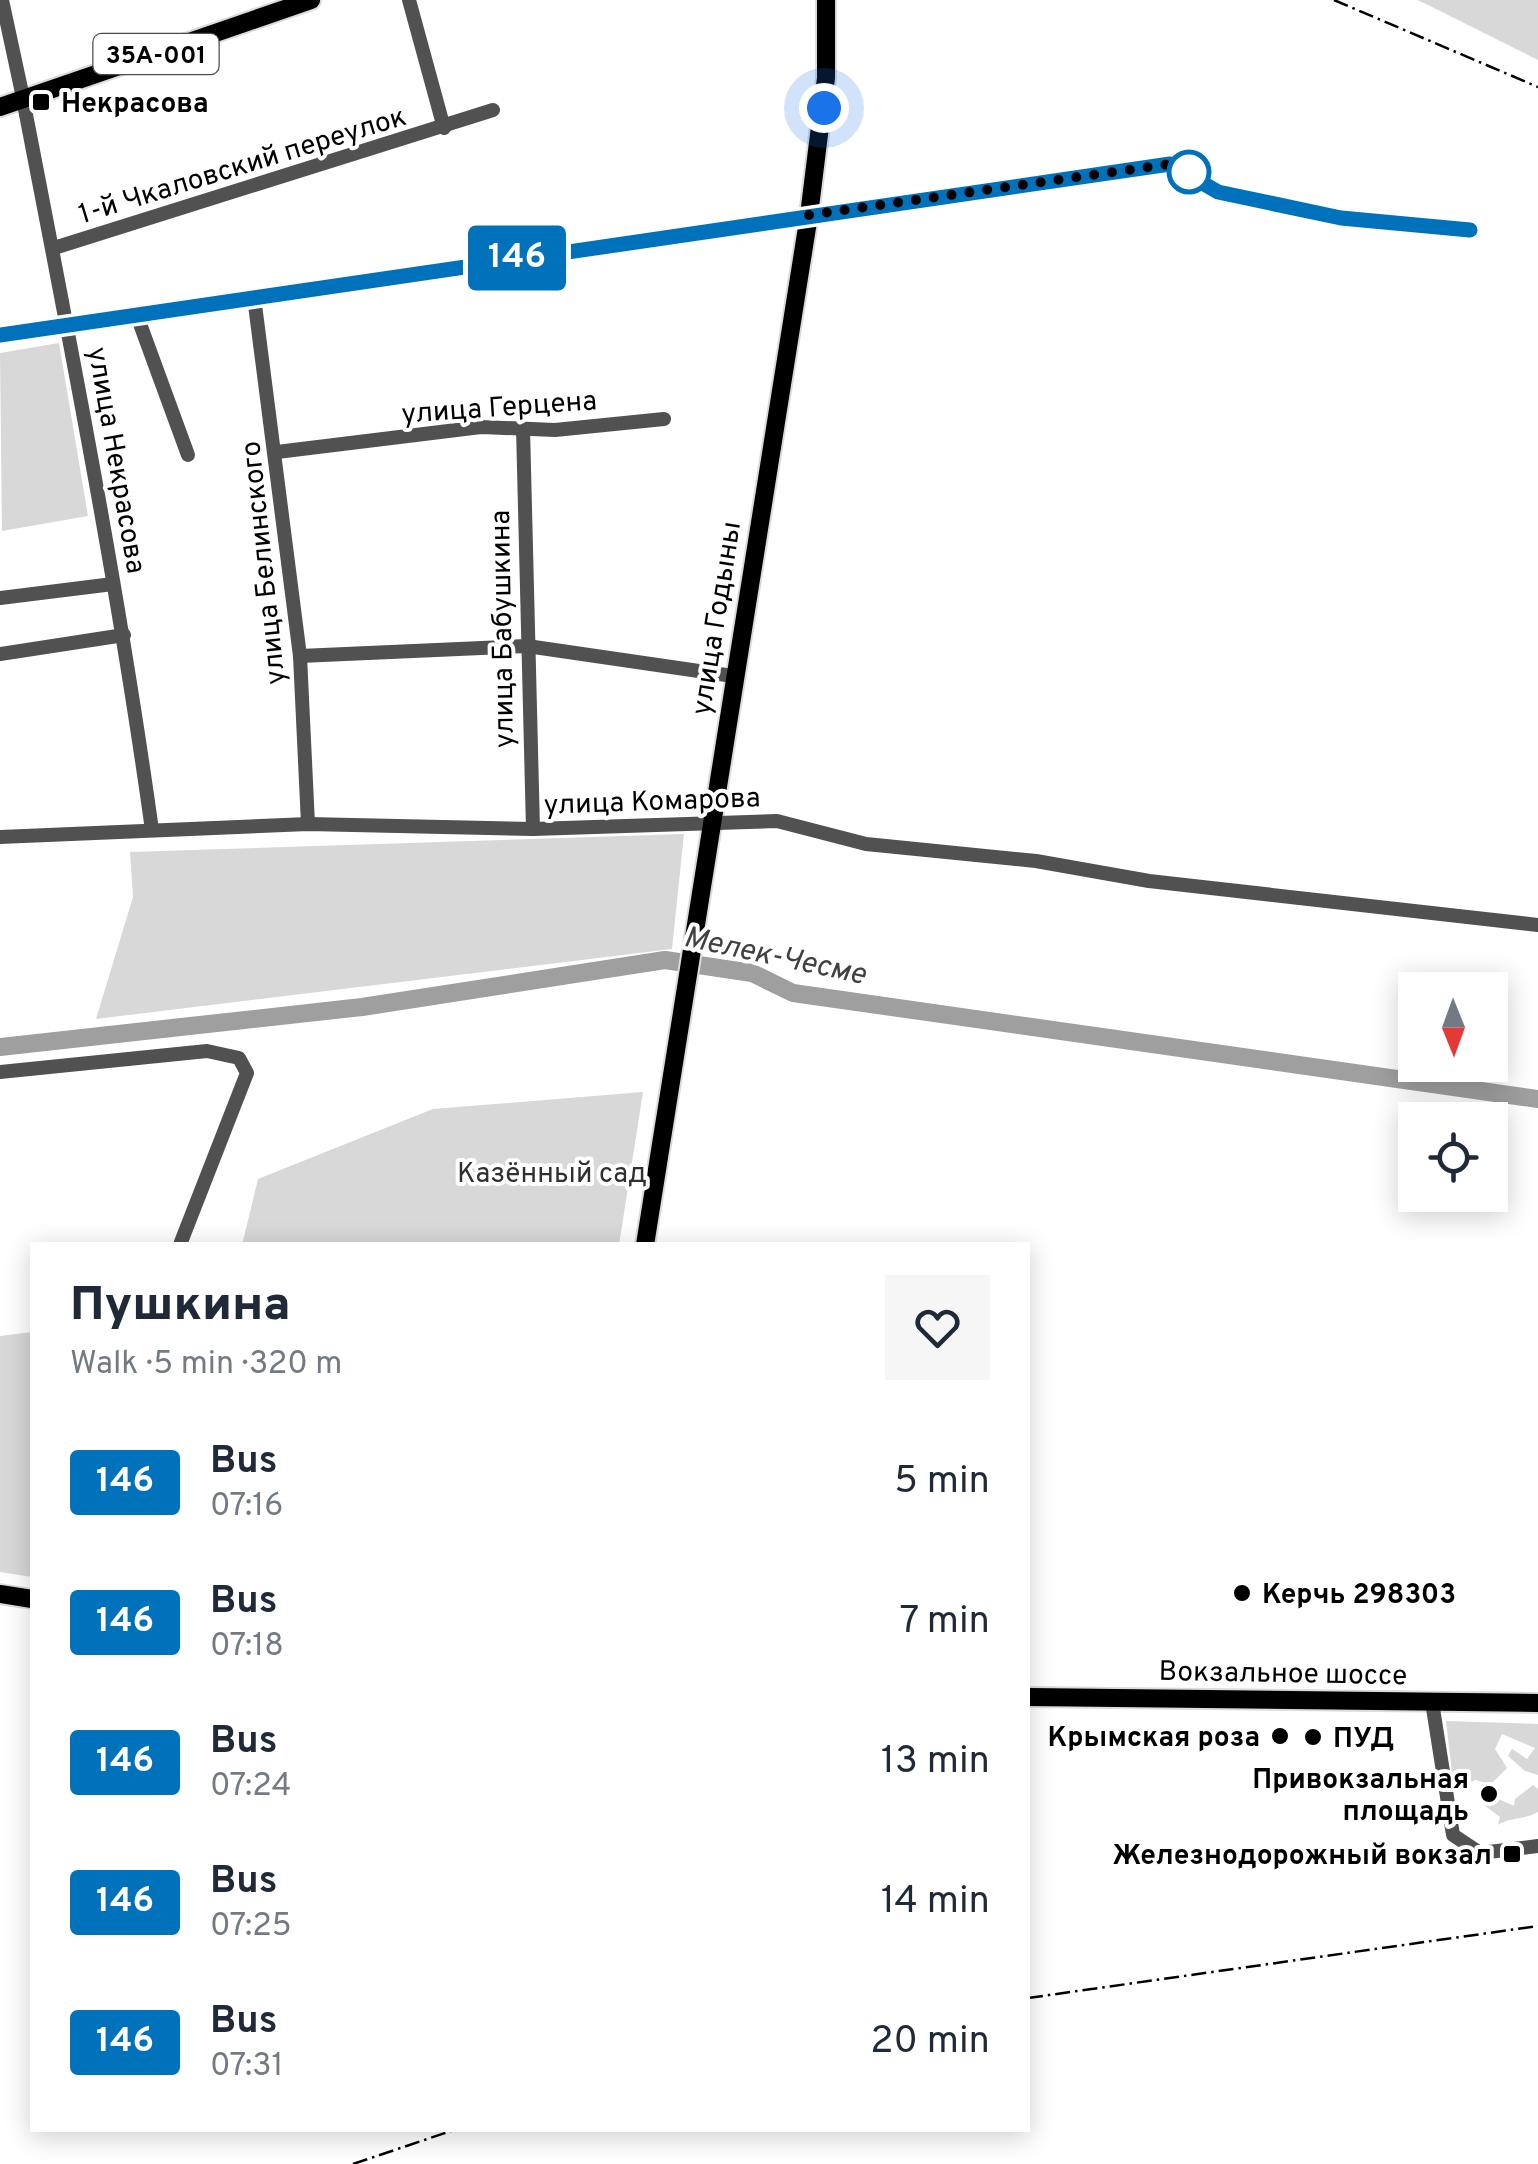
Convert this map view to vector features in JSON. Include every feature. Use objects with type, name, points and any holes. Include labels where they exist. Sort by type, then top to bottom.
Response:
[{"type":"main road","name":"35А-001","points":[[0,104],[293,0]]},
{"type":"main road","name":"35А-001","points":[[22,96],[311,0]]},
{"type":"main road","name":"улица Годыны","points":[[645,1242],[809,215],[826,78],[826,0]]},
{"type":"main road","points":[[0,1594],[30,1599]]},
{"type":"main road","name":"Вокзальное шоссе","points":[[1030,1697],[1538,1703]]},
{"type":"street","name":"улица Некрасова","points":[[2,0],[69,322],[124,634],[152,830]]},
{"type":"street","name":"1-й Чкаловский переулок","points":[[409,0],[444,128]]},
{"type":"street","name":"1-й Чкаловский переулок","points":[[54,248],[494,110]]},
{"type":"street","points":[[0,335],[1170,164],[1218,192],[1341,218],[1470,230]]},
{"type":"street","name":"улица Белинского","points":[[254,296],[277,452],[300,656],[308,824]]},
{"type":"street","points":[[136,313],[188,455]]},
{"type":"street","name":"улица Герцена","points":[[277,452],[481,428],[556,430],[664,419]]},
{"type":"street","name":"улица Бабушкина","points":[[522,428],[533,829]]},
{"type":"street","points":[[0,598],[113,584]]},
{"type":"street","points":[[0,654],[124,634]]},
{"type":"street","points":[[300,656],[527,646],[733,676]]},
{"type":"street","name":"улица Комарова","points":[[0,838],[308,824],[533,829],[777,821],[866,844],[1036,860],[1149,881],[1538,925]]},
{"type":"street","points":[[0,1072],[207,1051],[239,1058],[247,1073],[181,1242]]},
{"type":"street","points":[[1432,1702],[1453,1835],[1480,1852],[1538,1846]]},
{"type":"green space","points":[[1417,0],[1538,0],[1538,60],[1426,4]]},
{"type":"green space","points":[[59,343],[88,516],[2,531],[0,353]]},
{"type":"green space","points":[[684,834],[672,949],[96,1019],[133,897],[130,852]]},
{"type":"green space","name":"Казённый сад","points":[[643,1092],[619,1242],[243,1242],[258,1179],[433,1109]]},
{"type":"green space","points":[[30,1332],[30,1577],[0,1572],[0,1336]]},
{"type":"green space","points":[[1446,1721],[1538,1724],[1538,1775],[1525,1771],[1508,1756],[1512,1749],[1527,1759],[1535,1748],[1502,1734],[1495,1749],[1507,1768],[1491,1784],[1475,1780],[1454,1790]]},
{"type":"green space","points":[[1533,1785],[1538,1789],[1538,1812],[1528,1816],[1498,1825],[1500,1817],[1480,1802],[1483,1792],[1514,1806],[1515,1799]]},
{"type":"waterway","name":"Мелек-Чесме","points":[[0,1047],[362,1007],[665,960],[752,973],[793,993],[1538,1099]]},
{"type":"railway","points":[[1334,0],[1538,87]]},
{"type":"railway","points":[[1030,1998],[1538,1926]]},
{"type":"railway","points":[[353,2164],[448,2132]]},
{"type":"bus line","name":"146","points":[[0,335],[1170,164],[1192,173],[1218,192],[1341,218],[1470,230]]},
{"type":"place","name":"Некрасова","points":[[41,102]]},
{"type":"place","name":"Керчь 298303","points":[[1242,1593]]},
{"type":"place","name":"Крымская роза","points":[[1280,1736]]},
{"type":"place","name":"ПУД","points":[[1313,1737]]},
{"type":"place","name":"Привокзальная площадь","points":[[1489,1794]]},
{"type":"place","name":"Железнодорожный вокзал","points":[[1512,1854]]},
{"type":"route","points":[[824,108],[809,215],[1170,164],[1192,173],[1189,172]]}]
